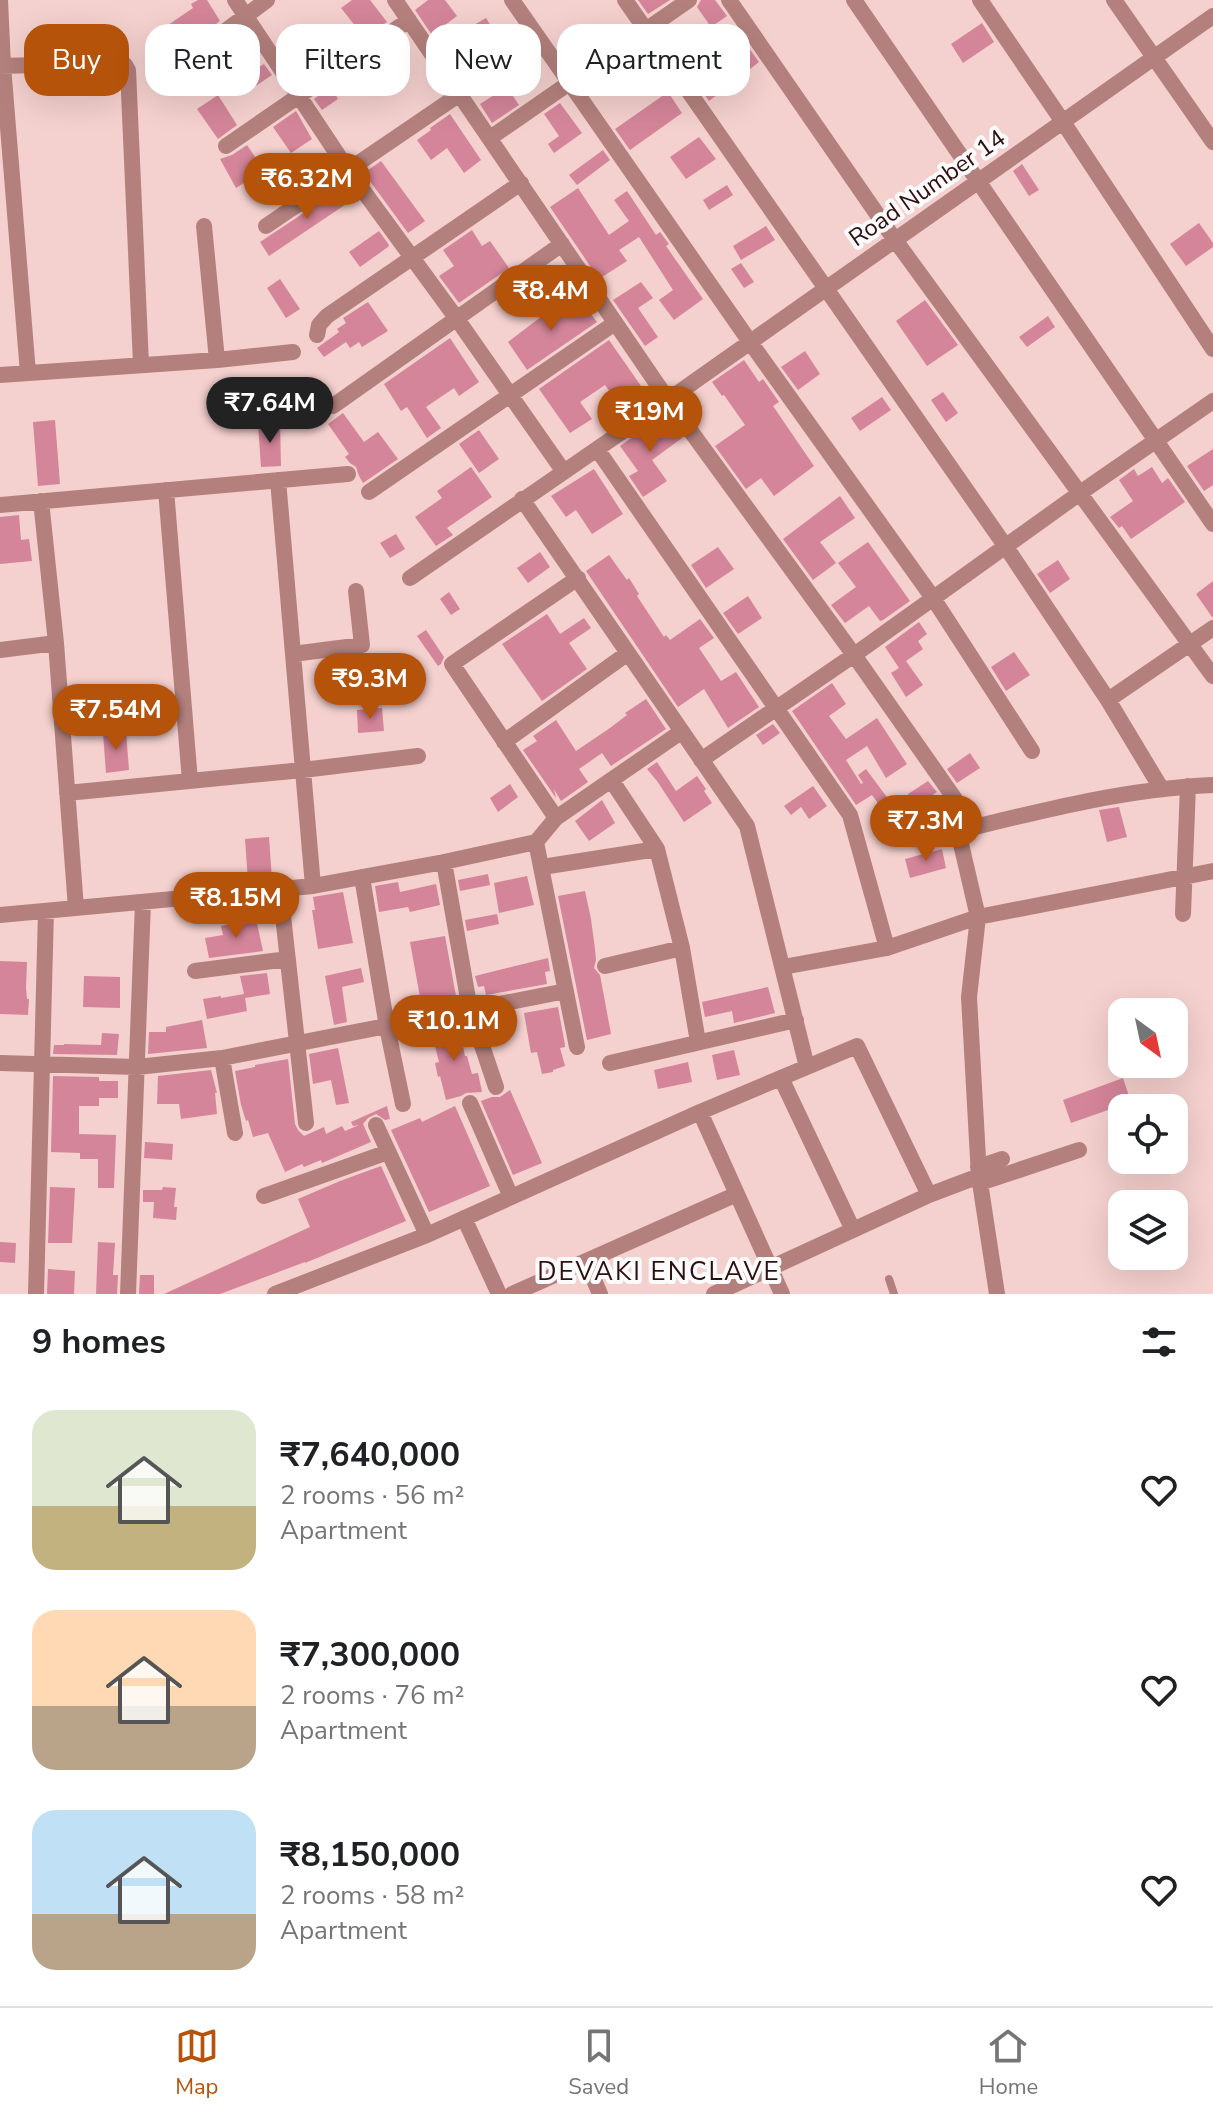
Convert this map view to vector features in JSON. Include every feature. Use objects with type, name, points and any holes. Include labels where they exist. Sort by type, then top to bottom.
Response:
[{"type":"street","points":[[0,0],[2,66],[28,373]]},
{"type":"street","points":[[235,0],[276,62]]},
{"type":"street","points":[[233,24],[267,0]]},
{"type":"street","points":[[395,0],[426,45]]},
{"type":"street","points":[[512,0],[557,65]]},
{"type":"street","points":[[625,0],[642,24]]},
{"type":"street","points":[[656,24],[689,0]]},
{"type":"street","points":[[729,0],[895,240],[1213,676]]},
{"type":"street","points":[[854,0],[1213,524]]},
{"type":"street","points":[[980,0],[1213,349]]},
{"type":"street","points":[[1114,0],[1213,142]]},
{"type":"street","name":"Road Number 14","points":[[410,578],[1213,16]]},
{"type":"street","points":[[403,24],[409,20]]},
{"type":"street","points":[[2,66],[120,63],[128,70],[141,364]]},
{"type":"street","points":[[490,138],[557,93]]},
{"type":"street","points":[[226,146],[299,96],[348,170],[564,472]]},
{"type":"street","points":[[266,226],[457,96]]},
{"type":"street","points":[[461,96],[668,400],[955,799],[954,814],[978,917],[969,997],[979,1175],[997,1294]]},
{"type":"street","points":[[578,96],[933,598],[1032,751]]},
{"type":"street","points":[[692,96],[1006,547],[1108,700],[1161,788]]},
{"type":"street","points":[[317,335],[319,325],[327,316],[521,183]]},
{"type":"street","points":[[204,226],[217,360]]},
{"type":"street","points":[[333,406],[562,244]]},
{"type":"street","points":[[369,492],[615,323]]},
{"type":"street","points":[[0,375],[293,352]]},
{"type":"street","points":[[701,760],[1213,401]]},
{"type":"street","points":[[597,449],[850,815],[887,948]]},
{"type":"street","points":[[0,505],[348,474]]},
{"type":"street","points":[[278,480],[313,886]]},
{"type":"street","points":[[166,490],[190,781]]},
{"type":"street","points":[[522,499],[747,826],[807,1067]]},
{"type":"street","points":[[41,501],[56,643],[76,908]]},
{"type":"street","points":[[556,818],[452,664],[578,578]]},
{"type":"street","points":[[293,654],[362,645],[356,591]]},
{"type":"street","points":[[1108,700],[1213,628]]},
{"type":"street","points":[[0,650],[56,643]]},
{"type":"street","points":[[504,742],[628,653]]},
{"type":"street","points":[[0,915],[313,886],[536,842],[556,818],[681,732]]},
{"type":"street","points":[[67,793],[418,756]]},
{"type":"street","points":[[612,781],[657,849],[682,948],[698,1042]]},
{"type":"street","points":[[959,831],[1072,803],[1161,788],[1213,785]]},
{"type":"street","points":[[1183,914],[1188,786]]},
{"type":"street","points":[[536,842],[577,1047]]},
{"type":"street","points":[[542,867],[657,849]]},
{"type":"street","points":[[444,862],[470,1010],[496,1087]]},
{"type":"street","points":[[783,967],[887,948],[978,917],[1213,871]]},
{"type":"street","points":[[362,877],[403,1104]]},
{"type":"street","points":[[280,889],[306,1123]]},
{"type":"street","points":[[128,1294],[143,902]]},
{"type":"street","points":[[36,1294],[46,911]]},
{"type":"street","points":[[605,966],[682,948]]},
{"type":"street","points":[[195,971],[288,959]]},
{"type":"street","points":[[0,1063],[137,1067],[222,1058],[566,991]]},
{"type":"street","points":[[610,1063],[796,1020]]},
{"type":"street","points":[[275,1294],[427,1235],[700,1112],[857,1046],[929,1195]]},
{"type":"street","points":[[222,1058],[235,1133]]},
{"type":"street","points":[[781,1078],[853,1230]]},
{"type":"street","points":[[470,1103],[511,1197]]},
{"type":"street","points":[[700,1112],[782,1294]]},
{"type":"street","points":[[376,1125],[427,1235]]},
{"type":"street","points":[[714,1294],[979,1175],[1079,1150]]},
{"type":"street","points":[[264,1196],[388,1152]]},
{"type":"street","points":[[979,1175],[1002,1159]]},
{"type":"street","points":[[512,1294],[737,1194]]},
{"type":"street","points":[[464,1218],[499,1294]]},
{"type":"street","points":[[586,1261],[600,1294]]},
{"type":"lane","points":[[889,1279],[894,1294]]},
{"type":"building","points":[[207,0],[220,21],[216,24],[169,24],[193,8],[191,4]]},
{"type":"building","points":[[352,0],[370,0],[387,22],[354,24],[341,8]]},
{"type":"building","points":[[428,0],[445,0],[457,16],[446,24],[426,26],[415,10]]},
{"type":"building","points":[[638,0],[670,0],[648,14]]},
{"type":"building","points":[[701,0],[715,0],[727,16],[715,24],[709,24],[697,7]]},
{"type":"building","points":[[486,18],[490,24],[476,24]]},
{"type":"building","points":[[982,23],[994,42],[963,63],[951,44]]},
{"type":"building","points":[[750,49],[759,62],[750,69]]},
{"type":"building","points":[[264,64],[272,75],[260,83],[260,66]]},
{"type":"building","points":[[219,96],[237,125],[218,139],[197,109]]},
{"type":"building","points":[[318,96],[336,96],[338,99],[322,110],[314,99]]},
{"type":"building","points":[[493,96],[513,96],[519,105],[492,123],[480,104]]},
{"type":"building","points":[[662,96],[671,96],[682,113],[630,150],[615,129]]},
{"type":"building","points":[[560,103],[582,133],[554,153],[548,144],[559,136],[544,114]]},
{"type":"building","points":[[296,111],[312,139],[291,153],[273,127]]},
{"type":"building","points":[[450,114],[481,160],[464,173],[447,148],[431,160],[417,140]]},
{"type":"building","points":[[699,137],[716,159],[686,179],[670,157]]},
{"type":"building","points":[[247,145],[264,170],[236,188],[220,159]]},
{"type":"building","points":[[603,150],[610,160],[577,185],[569,175]]},
{"type":"building","points":[[381,161],[425,221],[408,233],[364,173]]},
{"type":"building","points":[[1022,164],[1039,190],[1029,196],[1013,171]]},
{"type":"building","points":[[346,185],[355,198],[269,256],[260,242]]},
{"type":"building","points":[[727,185],[733,195],[709,210],[703,200]]},
{"type":"building","points":[[578,188],[609,235],[629,221],[614,200],[627,191],[656,235],[660,232],[669,244],[666,246],[703,299],[674,320],[659,300],[673,290],[639,237],[619,250],[627,261],[599,279],[550,207]]},
{"type":"building","points":[[1199,223],[1213,247],[1186,266],[1170,244]]},
{"type":"building","points":[[766,226],[775,240],[741,260],[733,246]]},
{"type":"building","points":[[472,230],[482,246],[490,241],[509,268],[459,303],[439,276],[454,266],[443,250]]},
{"type":"building","points":[[379,231],[388,247],[360,267],[349,252]]},
{"type":"building","points":[[741,263],[754,282],[744,288],[731,269]]},
{"type":"building","points":[[280,279],[300,309],[286,318],[267,288]]},
{"type":"building","points":[[641,282],[653,298],[638,308],[658,337],[645,346],[613,300]]},
{"type":"building","points":[[573,297],[583,314],[588,310],[597,322],[527,370],[508,342],[550,310]]},
{"type":"building","points":[[925,300],[958,345],[927,366],[896,321]]},
{"type":"building","points":[[368,302],[388,331],[362,347],[359,342],[350,348],[346,342],[324,357],[317,348],[339,332],[337,329],[346,323],[343,318]]},
{"type":"building","points":[[1048,316],[1055,327],[1027,347],[1019,337]]},
{"type":"building","points":[[450,338],[479,382],[459,396],[454,388],[426,407],[441,428],[427,438],[407,407],[401,411],[384,384]]},
{"type":"building","points":[[609,340],[650,399],[627,415],[605,385],[580,402],[592,419],[570,433],[539,389]]},
{"type":"building","points":[[805,351],[820,374],[798,390],[781,367]]},
{"type":"building","points":[[744,360],[759,382],[763,379],[779,402],[773,406],[814,466],[774,496],[761,478],[746,489],[715,446],[745,425],[712,382]]},
{"type":"building","points":[[943,392],[958,413],[946,422],[931,400]]},
{"type":"building","points":[[882,397],[891,410],[860,431],[851,418]]},
{"type":"building","points":[[343,413],[364,442],[378,432],[398,459],[363,483],[356,467],[345,457],[349,454],[328,424]]},
{"type":"building","points":[[665,415],[682,438],[652,460],[667,481],[643,497],[629,476],[638,471],[620,446]]},
{"type":"building","points":[[55,420],[60,484],[38,486],[33,422]]},
{"type":"building","points":[[280,423],[281,466],[261,467],[258,424]]},
{"type":"building","points":[[479,430],[499,459],[479,473],[459,444]]},
{"type":"building","points":[[1213,449],[1213,485],[1204,491],[1187,466]]},
{"type":"building","points":[[471,467],[492,497],[447,528],[453,535],[436,546],[415,517],[442,498],[437,491]]},
{"type":"building","points":[[1152,467],[1162,483],[1168,478],[1185,502],[1131,539],[1122,526],[1119,528],[1110,517],[1133,501],[1119,480],[1134,469],[1138,476]]},
{"type":"building","points":[[594,469],[623,514],[592,534],[576,510],[566,517],[551,496]]},
{"type":"building","points":[[840,496],[855,518],[820,542],[836,563],[813,580],[783,539]]},
{"type":"building","points":[[19,515],[21,540],[29,539],[32,561],[0,564],[0,517]]},
{"type":"building","points":[[396,534],[405,549],[390,558],[380,543]]},
{"type":"building","points":[[868,542],[910,601],[883,620],[880,621],[869,606],[845,623],[831,605],[856,587],[838,563]]},
{"type":"building","points":[[718,547],[734,569],[706,588],[691,565]]},
{"type":"building","points":[[540,552],[550,567],[528,583],[517,568]]},
{"type":"building","points":[[609,555],[627,580],[629,578],[664,637],[666,635],[670,640],[700,619],[714,638],[699,648],[721,681],[736,672],[759,707],[728,728],[704,689],[678,707],[586,571]]},
{"type":"building","points":[[1058,560],[1070,579],[1050,593],[1037,574]]},
{"type":"building","points":[[1213,581],[1213,617],[1212,617],[1196,594]]},
{"type":"building","points":[[449,592],[460,609],[451,615],[440,599]]},
{"type":"building","points":[[748,596],[762,618],[738,634],[723,613]]},
{"type":"building","points":[[547,614],[560,634],[584,618],[591,628],[569,643],[587,669],[542,701],[502,644]]},
{"type":"building","points":[[919,622],[927,634],[918,641],[923,649],[906,661],[923,685],[906,697],[891,673],[899,668],[885,647]]},
{"type":"building","points":[[426,630],[444,657],[438,666],[417,636]]},
{"type":"building","points":[[1014,652],[1030,675],[1006,691],[991,667]]},
{"type":"building","points":[[832,683],[846,704],[829,716],[846,739],[877,718],[907,764],[886,778],[867,746],[846,760],[861,784],[858,775],[866,769],[889,800],[880,806],[872,795],[856,805],[792,711]]},
{"type":"building","points":[[646,699],[666,729],[611,766],[602,753],[579,769],[588,782],[561,801],[554,789],[556,798],[523,750],[537,741],[533,736],[556,720],[576,751]]},
{"type":"building","points":[[382,708],[384,731],[358,733],[357,710]]},
{"type":"building","points":[[773,724],[780,733],[763,745],[756,735]]},
{"type":"building","points":[[126,731],[129,770],[106,773],[103,733]]},
{"type":"building","points":[[970,753],[980,768],[957,783],[947,769]]},
{"type":"building","points":[[657,762],[676,791],[697,776],[712,803],[684,822],[647,769]]},
{"type":"building","points":[[928,781],[937,792],[916,806],[908,794]]},
{"type":"building","points":[[510,784],[518,797],[498,812],[490,798]]},
{"type":"building","points":[[813,786],[827,806],[809,819],[801,807],[791,815],[784,806]]},
{"type":"building","points":[[602,800],[615,823],[589,841],[575,821]]},
{"type":"building","points":[[1119,807],[1127,837],[1107,842],[1099,810]]},
{"type":"building","points":[[269,837],[272,879],[248,881],[245,839]]},
{"type":"building","points":[[942,849],[946,868],[910,878],[905,859]]},
{"type":"building","points":[[488,874],[490,885],[460,891],[458,880]]},
{"type":"building","points":[[527,876],[534,905],[499,913],[494,883]]},
{"type":"building","points":[[398,882],[400,892],[436,884],[440,905],[410,912],[408,907],[379,912],[375,886]]},
{"type":"building","points":[[585,891],[595,949],[594,968],[600,975],[611,1034],[587,1040],[558,896]]},
{"type":"building","points":[[343,892],[353,943],[318,949],[313,897]]},
{"type":"building","points":[[497,914],[499,924],[467,931],[465,920]]},
{"type":"building","points":[[256,919],[263,951],[209,958],[205,938],[223,935],[221,926]]},
{"type":"building","points":[[445,936],[456,996],[432,1001],[433,1006],[422,1008],[410,942]]},
{"type":"building","points":[[548,958],[550,971],[545,972],[547,984],[486,995],[484,986],[478,987],[475,976]]},
{"type":"building","points":[[0,961],[27,962],[28,1015],[0,1014]]},
{"type":"building","points":[[361,968],[364,982],[342,987],[347,1022],[334,1025],[325,976]]},
{"type":"building","points":[[267,973],[270,994],[245,998],[247,1011],[207,1019],[203,999],[244,994],[240,976]]},
{"type":"building","points":[[84,976],[120,977],[120,1008],[83,1007]]},
{"type":"building","points":[[768,987],[775,1013],[734,1023],[732,1011],[705,1017],[702,1002]]},
{"type":"building","points":[[558,1007],[565,1045],[560,1048],[565,1066],[542,1074],[537,1052],[531,1053],[524,1013]]},
{"type":"building","points":[[202,1020],[207,1048],[148,1054],[149,1032],[166,1032],[166,1027]]},
{"type":"building","points":[[458,1023],[465,1056],[472,1074],[478,1073],[482,1092],[466,1093],[446,1100],[435,1063],[439,1062],[431,1030]]},
{"type":"building","points":[[102,1033],[119,1034],[117,1055],[53,1054],[54,1045],[101,1045]]},
{"type":"building","points":[[338,1048],[349,1103],[336,1105],[331,1080],[313,1084],[309,1054]]},
{"type":"building","points":[[734,1050],[740,1075],[717,1080],[712,1055]]},
{"type":"building","points":[[288,1059],[295,1124],[304,1136],[324,1127],[326,1134],[342,1126],[345,1131],[359,1125],[353,1126],[351,1122],[387,1106],[390,1119],[385,1120],[376,1114],[363,1124],[371,1142],[322,1163],[321,1160],[304,1167],[302,1164],[285,1172],[268,1133],[253,1137],[241,1105],[235,1071]]},
{"type":"building","points":[[688,1062],[692,1082],[658,1089],[654,1070]]},
{"type":"building","points":[[211,1070],[217,1093],[217,1114],[181,1119],[179,1104],[157,1104],[158,1076]]},
{"type":"building","points":[[53,1076],[99,1077],[99,1081],[118,1081],[118,1098],[99,1098],[99,1106],[79,1106],[79,1134],[116,1135],[114,1188],[98,1188],[98,1159],[80,1159],[80,1153],[51,1152]]},
{"type":"building","points":[[1123,1078],[1128,1094],[1108,1094],[1108,1110],[1071,1123],[1063,1100]]},
{"type":"building","points":[[510,1090],[542,1163],[513,1175],[481,1101],[500,1097]]},
{"type":"building","points":[[455,1106],[490,1186],[429,1212],[391,1130],[420,1118],[422,1122]]},
{"type":"building","points":[[145,1142],[173,1144],[172,1160],[144,1158]]},
{"type":"building","points":[[381,1166],[406,1221],[220,1294],[164,1294],[310,1227],[298,1199]]},
{"type":"building","points":[[50,1187],[75,1188],[72,1243],[48,1243]]},
{"type":"building","points":[[163,1187],[176,1188],[176,1220],[153,1218],[154,1202],[143,1202],[143,1190],[162,1190]]},
{"type":"building","points":[[0,1242],[16,1243],[15,1263],[0,1262]]},
{"type":"building","points":[[98,1242],[115,1243],[113,1275],[118,1275],[117,1294],[96,1294]]},
{"type":"building","points":[[48,1269],[75,1271],[74,1294],[47,1294]]},
{"type":"building","points":[[140,1275],[154,1275],[154,1294],[139,1294]]},
{"type":"district","name":"DEVAKI ENCLAVE","points":[[659,1271]]}]
